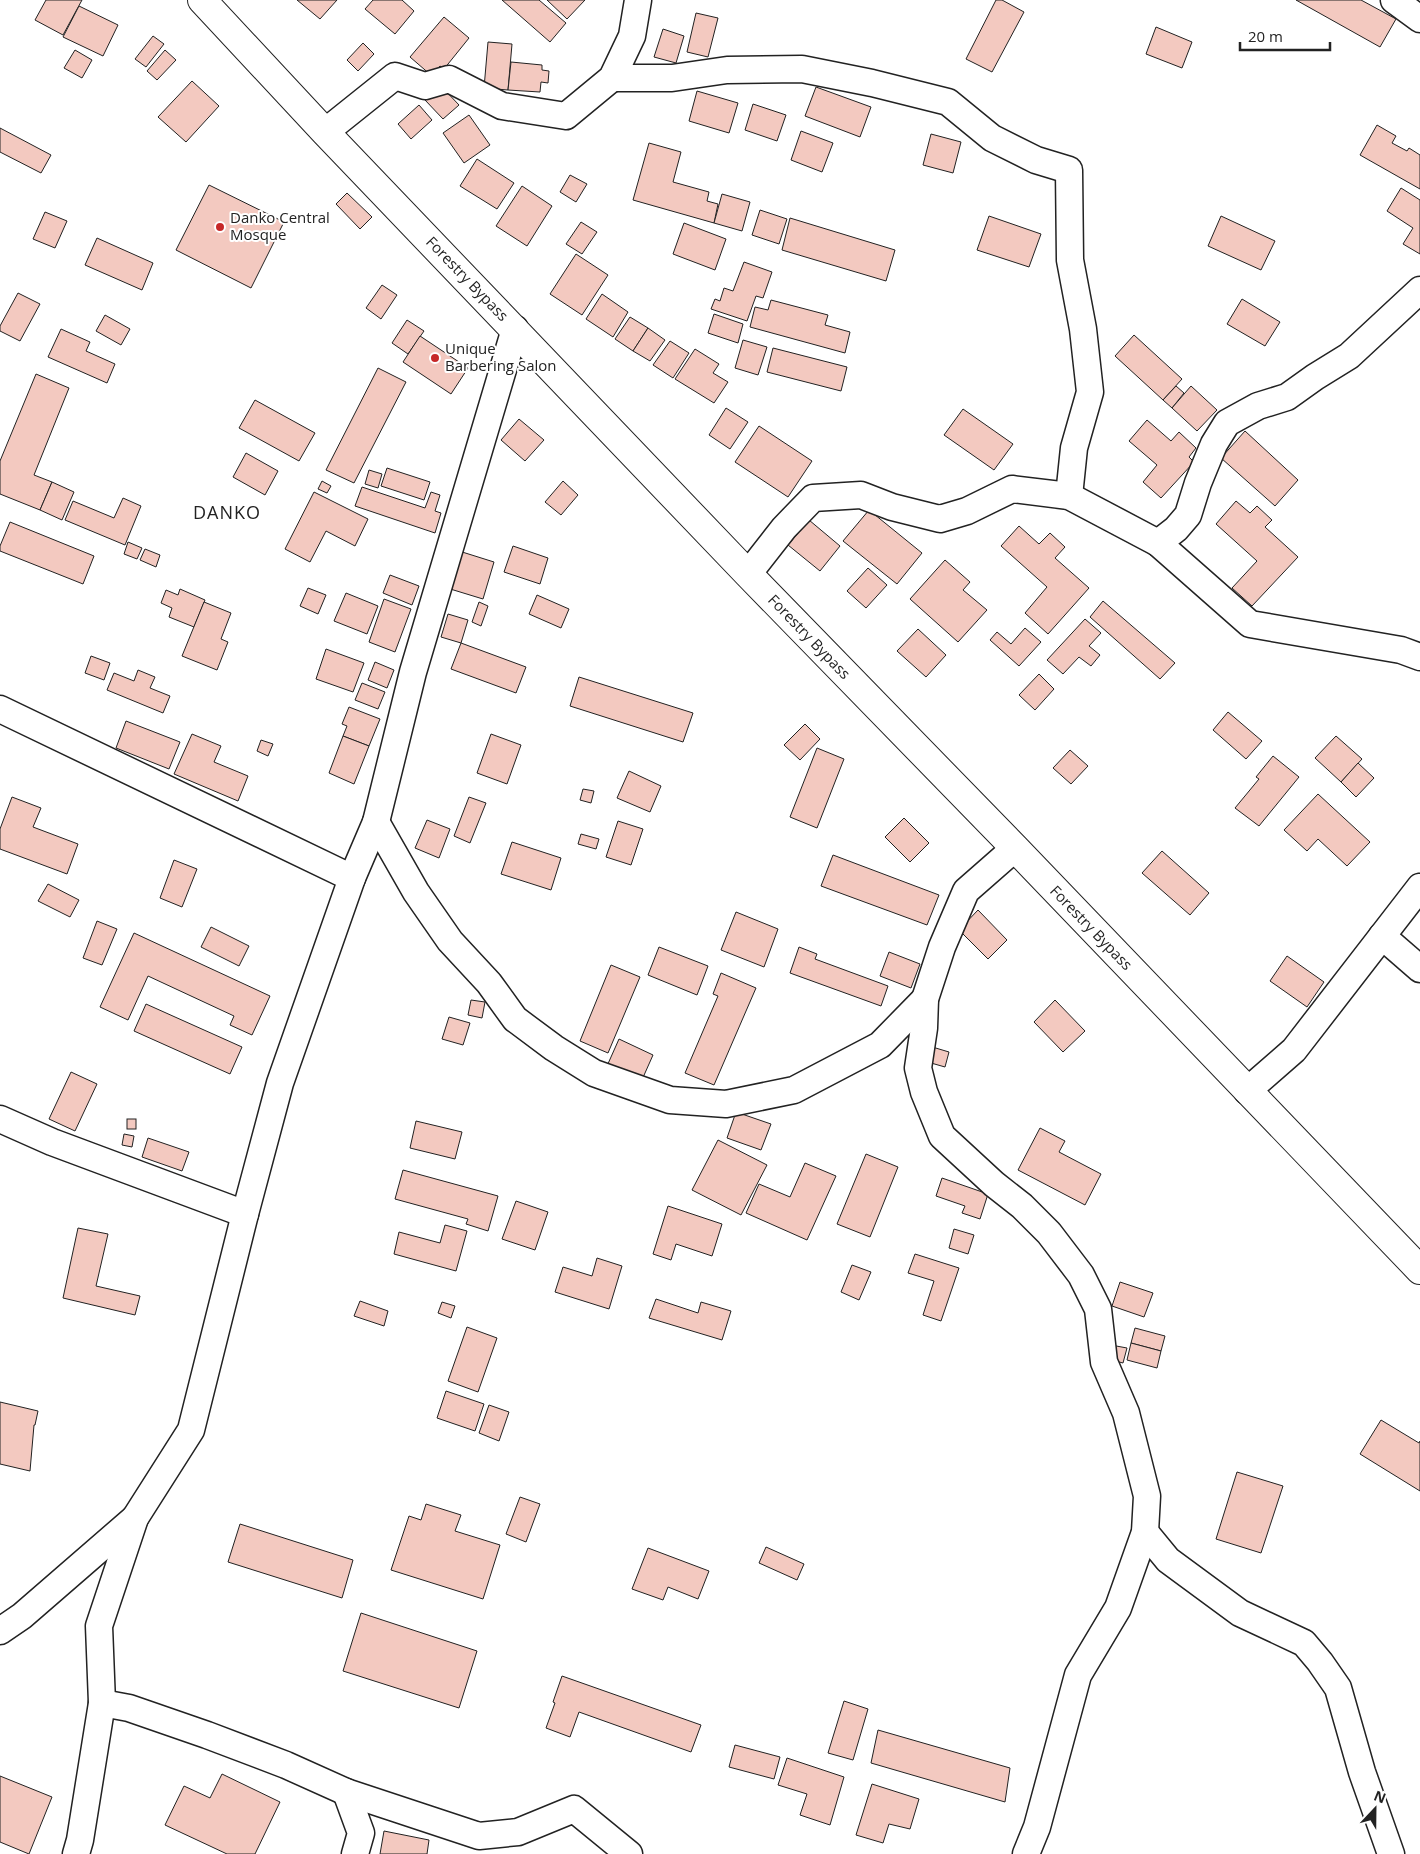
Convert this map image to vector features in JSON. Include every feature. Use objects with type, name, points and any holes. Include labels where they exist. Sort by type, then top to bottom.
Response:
[{"type":"street","name":"Forestry Bypass","points":[[202,0],[324,132],[1420,1270]]},
{"type":"street","points":[[324,132],[395,76],[426,86],[449,79],[502,106],[566,116],[612,78],[632,36],[638,0]]},
{"type":"street","points":[[1394,0],[1420,19]]},
{"type":"street","points":[[612,78],[672,78],[727,70],[802,69],[872,83],[948,102],[992,138],[1036,160],[1069,170],[1070,260],[1090,392],[1074,448],[1069,496]]},
{"type":"street","points":[[1158,543],[1176,529],[1188,515],[1214,444],[1227,422],[1258,406],[1287,397],[1349,356],[1420,290]]},
{"type":"street","points":[[76,1854],[80,1840],[102,1703],[99,1626],[135,1518],[192,1430],[245,1214],[280,1084],[352,878],[376,822],[413,672],[514,329]]},
{"type":"street","points":[[748,574],[784,528],[813,498],[861,495],[892,507],[940,519],[968,511],[1012,489],[1069,496],[1158,543],[1250,624],[1401,650],[1420,656]]},
{"type":"street","points":[[0,709],[352,878]]},
{"type":"street","points":[[376,822],[416,892],[450,941],[489,983],[515,1020],[594,1074],[670,1100],[726,1104],[794,1090],[880,1045],[925,999]]},
{"type":"street","points":[[1015,848],[966,891],[942,947],[925,999],[924,1028],[918,1068],[924,1092],[942,1136],[994,1184],[1022,1206],[1048,1233],[1081,1275],[1098,1309],[1104,1362],[1126,1413],[1147,1496],[1145,1532],[1118,1608],[1078,1675],[1037,1827],[1026,1854]]},
{"type":"street","points":[[1247,1091],[1294,1050],[1420,887]]},
{"type":"street","points":[[1382,936],[1420,969]]},
{"type":"street","points":[[0,1119],[52,1142],[245,1214]]},
{"type":"street","points":[[0,1631],[22,1616],[135,1518]]},
{"type":"street","points":[[1145,1532],[1168,1560],[1240,1613],[1304,1643],[1320,1662],[1338,1688],[1362,1772],[1392,1854]]},
{"type":"street","points":[[102,1703],[129,1708],[207,1735],[286,1765],[346,1792],[479,1836],[518,1832],[574,1809],[629,1854]]},
{"type":"street","points":[[346,1792],[361,1833],[355,1854]]},
{"type":"building","points":[[46,0],[82,0],[63,35],[35,20]]},
{"type":"building","points":[[297,0],[337,0],[320,19]]},
{"type":"building","points":[[373,0],[402,0],[414,11],[395,34],[365,9]]},
{"type":"building","points":[[502,0],[539,0],[566,23],[550,42]]},
{"type":"building","points":[[547,0],[585,0],[567,19]]},
{"type":"building","points":[[996,0],[1002,0],[1024,12],[992,72],[966,59]]},
{"type":"building","points":[[1296,0],[1361,0],[1396,19],[1380,47]]},
{"type":"building","points":[[79,6],[118,25],[103,56],[63,37]]},
{"type":"building","points":[[696,13],[718,18],[708,57],[687,52]]},
{"type":"building","points":[[444,17],[469,38],[444,69],[440,66],[432,76],[410,57]]},
{"type":"building","points":[[1156,27],[1192,42],[1182,68],[1146,54]]},
{"type":"building","points":[[663,29],[684,36],[676,63],[654,57]]},
{"type":"building","points":[[153,36],[164,44],[146,67],[135,59]]},
{"type":"building","points":[[488,42],[512,44],[508,90],[484,88]]},
{"type":"building","points":[[363,43],[374,54],[358,71],[347,60]]},
{"type":"building","points":[[75,50],[92,60],[82,78],[64,68]]},
{"type":"building","points":[[165,50],[176,60],[157,80],[147,71]]},
{"type":"building","points":[[511,62],[542,65],[542,70],[549,71],[548,83],[541,82],[540,92],[508,90]]},
{"type":"building","points":[[192,81],[219,106],[186,142],[158,117]]},
{"type":"building","points":[[441,86],[459,105],[443,119],[425,100]]},
{"type":"building","points":[[816,87],[871,107],[860,137],[805,116]]},
{"type":"building","points":[[697,91],[738,103],[729,133],[689,121]]},
{"type":"building","points":[[753,104],[786,115],[777,141],[745,130]]},
{"type":"building","points":[[419,105],[432,120],[411,139],[398,124]]},
{"type":"building","points":[[469,115],[490,145],[464,163],[443,133]]},
{"type":"building","points":[[1377,125],[1396,136],[1392,143],[1407,151],[1409,148],[1420,155],[1420,189],[1360,155]]},
{"type":"building","points":[[0,128],[51,155],[41,173],[0,152]]},
{"type":"building","points":[[801,131],[833,143],[822,172],[791,160]]},
{"type":"building","points":[[931,134],[961,142],[953,173],[923,165]]},
{"type":"building","points":[[649,143],[681,152],[673,182],[709,192],[707,201],[718,204],[714,223],[633,200]]},
{"type":"building","points":[[477,159],[514,183],[497,209],[460,186]]},
{"type":"building","points":[[570,175],[587,184],[576,202],[560,192]]},
{"type":"building","points":[[209,185],[284,222],[251,288],[176,250]]},
{"type":"building","points":[[522,186],[552,206],[527,246],[496,226]]},
{"type":"building","points":[[1401,188],[1420,200],[1420,254],[1403,244],[1413,228],[1387,211]]},
{"type":"building","points":[[347,193],[372,217],[360,229],[336,204]]},
{"type":"building","points":[[722,194],[750,202],[742,231],[714,223]]},
{"type":"building","points":[[760,210],[787,219],[779,244],[752,235]]},
{"type":"building","points":[[45,212],[67,221],[55,248],[33,239]]},
{"type":"building","points":[[989,216],[1041,234],[1029,267],[977,250]]},
{"type":"building","points":[[1221,216],[1275,241],[1261,270],[1208,246]]},
{"type":"building","points":[[790,218],[895,250],[886,281],[782,250]]},
{"type":"building","points":[[581,222],[597,232],[582,254],[566,244]]},
{"type":"building","points":[[684,223],[726,239],[715,270],[673,254]]},
{"type":"building","points":[[97,238],[153,263],[142,290],[85,265]]},
{"type":"building","points":[[576,254],[608,275],[582,315],[550,294]]},
{"type":"building","points":[[744,262],[772,272],[763,298],[756,296],[747,321],[711,309],[715,299],[720,301],[724,288],[733,291]]},
{"type":"building","points":[[382,285],[397,295],[381,319],[366,308]]},
{"type":"building","points":[[18,293],[40,304],[20,341],[0,331],[0,326]]},
{"type":"building","points":[[602,294],[628,312],[613,337],[586,319]]},
{"type":"building","points":[[1242,299],[1280,322],[1265,346],[1227,324]]},
{"type":"building","points":[[771,300],[828,315],[825,325],[850,332],[845,353],[750,327],[755,307],[768,310]]},
{"type":"building","points":[[714,314],[743,324],[738,343],[708,333]]},
{"type":"building","points":[[105,315],[130,329],[121,345],[96,331]]},
{"type":"building","points":[[630,317],[648,328],[633,351],[615,339]]},
{"type":"building","points":[[407,320],[424,331],[408,354],[392,343]]},
{"type":"building","points":[[648,328],[665,340],[650,361],[633,351]]},
{"type":"building","points":[[61,329],[90,342],[86,351],[115,364],[107,383],[48,357]]},
{"type":"building","points":[[1134,335],[1182,379],[1163,400],[1115,356]]},
{"type":"building","points":[[420,336],[468,368],[451,394],[403,362]]},
{"type":"building","points":[[743,340],[767,347],[758,375],[735,368]]},
{"type":"building","points":[[670,341],[689,353],[673,378],[653,365]]},
{"type":"building","points":[[773,348],[847,367],[841,391],[767,372]]},
{"type":"building","points":[[695,349],[719,364],[713,373],[728,382],[714,403],[675,379]]},
{"type":"building","points":[[378,368],[406,382],[354,483],[326,470]]},
{"type":"building","points":[[36,374],[69,388],[34,475],[52,482],[40,510],[0,494],[0,461]]},
{"type":"building","points":[[1176,386],[1184,393],[1172,408],[1163,400]]},
{"type":"building","points":[[1191,386],[1217,410],[1197,431],[1172,408]]},
{"type":"building","points":[[255,400],[315,433],[299,461],[239,428]]},
{"type":"building","points":[[726,408],[748,422],[730,449],[709,435]]},
{"type":"building","points":[[963,409],[1013,444],[994,470],[944,435]]},
{"type":"building","points":[[519,419],[544,440],[525,461],[501,440]]},
{"type":"building","points":[[1147,420],[1171,441],[1179,432],[1196,448],[1189,457],[1194,462],[1161,498],[1143,482],[1157,465],[1129,441]]},
{"type":"building","points":[[759,426],[812,461],[788,497],[735,462]]},
{"type":"building","points":[[1245,431],[1298,480],[1275,506],[1221,458]]},
{"type":"building","points":[[246,453],[278,471],[265,495],[233,477]]},
{"type":"building","points":[[387,468],[430,482],[424,500],[381,486]]},
{"type":"building","points":[[369,470],[382,474],[378,488],[365,484]]},
{"type":"building","points":[[322,481],[331,486],[327,493],[318,489]]},
{"type":"building","points":[[563,481],[578,495],[561,515],[545,502]]},
{"type":"building","points":[[52,482],[74,492],[62,520],[40,510]]},
{"type":"building","points":[[362,487],[425,508],[431,492],[440,495],[435,511],[441,513],[435,533],[355,506]]},
{"type":"building","points":[[314,492],[368,519],[355,546],[326,531],[310,562],[285,549]]},
{"type":"building","points":[[123,498],[141,506],[125,545],[65,520],[73,501],[114,518]]},
{"type":"building","points":[[1236,501],[1250,513],[1257,506],[1272,520],[1265,527],[1298,557],[1252,606],[1232,588],[1257,561],[1216,524]]},
{"type":"building","points":[[869,510],[922,553],[897,584],[843,541]]},
{"type":"building","points":[[809,520],[840,546],[820,571],[788,545]]},
{"type":"building","points":[[10,522],[94,556],[83,584],[0,551],[0,546]]},
{"type":"building","points":[[1019,526],[1039,544],[1050,533],[1065,547],[1055,558],[1089,588],[1048,634],[1025,613],[1047,587],[1001,546]]},
{"type":"building","points":[[128,542],[142,548],[137,559],[124,554]]},
{"type":"building","points":[[513,546],[548,558],[540,584],[504,572]]},
{"type":"building","points":[[145,549],[160,555],[156,567],[140,560]]},
{"type":"building","points":[[459,551],[494,562],[483,599],[447,588]]},
{"type":"building","points":[[945,560],[970,582],[963,590],[987,610],[958,642],[910,599]]},
{"type":"building","points":[[868,568],[887,585],[866,608],[847,591]]},
{"type":"building","points":[[390,575],[419,586],[412,605],[383,593]]},
{"type":"building","points":[[308,588],[326,595],[318,614],[300,606]]},
{"type":"building","points":[[180,589],[205,600],[194,627],[169,617],[172,608],[161,603],[166,590],[178,595]]},
{"type":"building","points":[[346,593],[378,606],[367,634],[334,621]]},
{"type":"building","points":[[537,595],[569,609],[561,628],[529,614]]},
{"type":"building","points":[[384,599],[411,609],[395,652],[369,642]]},
{"type":"building","points":[[1103,601],[1175,663],[1160,679],[1090,617]]},
{"type":"building","points":[[204,602],[231,613],[221,639],[228,642],[217,670],[182,656]]},
{"type":"building","points":[[479,602],[488,606],[481,626],[472,622]]},
{"type":"building","points":[[448,614],[468,620],[461,643],[441,637]]},
{"type":"building","points":[[1085,619],[1101,633],[1089,646],[1100,655],[1091,666],[1079,657],[1063,674],[1047,660]]},
{"type":"building","points":[[1025,628],[1041,642],[1019,666],[990,640],[997,632],[1011,644]]},
{"type":"building","points":[[918,629],[946,655],[926,677],[897,651]]},
{"type":"building","points":[[461,643],[526,667],[516,693],[451,669]]},
{"type":"building","points":[[326,649],[364,663],[353,692],[316,679]]},
{"type":"building","points":[[91,656],[110,663],[104,680],[85,673]]},
{"type":"building","points":[[375,662],[394,670],[387,688],[368,680]]},
{"type":"building","points":[[138,670],[155,677],[150,688],[170,696],[163,713],[107,690],[114,673],[134,681]]},
{"type":"building","points":[[1039,674],[1054,689],[1035,710],[1019,695]]},
{"type":"building","points":[[579,677],[693,713],[683,742],[570,706]]},
{"type":"building","points":[[362,683],[385,692],[378,709],[355,700]]},
{"type":"building","points":[[349,707],[380,719],[369,746],[343,736],[347,726],[342,724]]},
{"type":"building","points":[[1228,712],[1262,741],[1246,759],[1213,730]]},
{"type":"building","points":[[126,721],[180,742],[169,769],[116,748]]},
{"type":"building","points":[[805,724],[820,739],[800,760],[784,745]]},
{"type":"building","points":[[192,734],[221,746],[214,762],[248,776],[238,801],[174,774]]},
{"type":"building","points":[[491,734],[521,745],[507,784],[477,773]]},
{"type":"building","points":[[343,736],[369,746],[354,784],[329,773]]},
{"type":"building","points":[[1336,736],[1362,759],[1341,782],[1315,758]]},
{"type":"building","points":[[261,740],[273,744],[268,756],[257,751]]},
{"type":"building","points":[[817,748],[844,759],[817,828],[790,817]]},
{"type":"building","points":[[1070,750],[1088,766],[1071,784],[1053,768]]},
{"type":"building","points":[[1273,756],[1299,777],[1259,826],[1235,808],[1259,779],[1256,777]]},
{"type":"building","points":[[1358,763],[1374,778],[1356,797],[1341,782]]},
{"type":"building","points":[[629,771],[661,786],[650,812],[617,798]]},
{"type":"building","points":[[583,789],[594,791],[591,803],[580,800]]},
{"type":"building","points":[[1318,794],[1370,842],[1347,866],[1318,839],[1307,851],[1284,830]]},
{"type":"building","points":[[12,797],[41,808],[33,827],[78,844],[67,874],[0,849],[0,829]]},
{"type":"building","points":[[469,797],[486,803],[470,843],[454,836]]},
{"type":"building","points":[[904,818],[929,843],[910,862],[885,837]]},
{"type":"building","points":[[427,820],[450,829],[439,858],[415,848]]},
{"type":"building","points":[[618,821],[643,829],[631,865],[606,857]]},
{"type":"building","points":[[581,834],[599,839],[596,849],[578,844]]},
{"type":"building","points":[[512,842],[561,858],[551,890],[501,874]]},
{"type":"building","points":[[1162,851],[1209,893],[1190,915],[1142,873]]},
{"type":"building","points":[[833,855],[939,895],[927,925],[821,886]]},
{"type":"building","points":[[174,860],[197,869],[182,907],[160,898]]},
{"type":"building","points":[[48,884],[79,900],[70,917],[38,901]]},
{"type":"building","points":[[978,910],[1007,940],[988,959],[959,930]]},
{"type":"building","points":[[736,912],[778,929],[764,967],[721,950]]},
{"type":"building","points":[[97,921],[117,929],[102,965],[83,958]]},
{"type":"building","points":[[211,927],[249,946],[239,966],[201,947]]},
{"type":"building","points":[[134,933],[270,996],[252,1035],[230,1025],[234,1016],[148,976],[128,1020],[100,1007]]},
{"type":"building","points":[[659,947],[708,966],[697,995],[648,975]]},
{"type":"building","points":[[799,947],[817,954],[815,959],[888,986],[881,1006],[790,973]]},
{"type":"building","points":[[889,952],[920,964],[911,988],[880,976]]},
{"type":"building","points":[[1287,956],[1324,982],[1307,1007],[1270,981]]},
{"type":"building","points":[[611,965],[640,977],[608,1053],[580,1041]]},
{"type":"building","points":[[721,973],[756,988],[714,1085],[685,1073],[718,996],[713,994]]},
{"type":"building","points":[[471,1000],[485,1002],[482,1018],[468,1015]]},
{"type":"building","points":[[1055,1000],[1085,1031],[1063,1052],[1034,1022]]},
{"type":"building","points":[[146,1004],[242,1047],[230,1074],[134,1031]]},
{"type":"building","points":[[449,1017],[470,1023],[463,1045],[442,1039]]},
{"type":"building","points":[[619,1039],[653,1055],[641,1082],[607,1066]]},
{"type":"building","points":[[929,1046],[949,1052],[945,1067],[924,1061]]},
{"type":"building","points":[[71,1072],[97,1084],[75,1131],[49,1119]]},
{"type":"building","points":[[736,1112],[771,1124],[761,1150],[727,1138]]},
{"type":"building","points":[[127,1119],[136,1119],[136,1129],[127,1129]]},
{"type":"building","points":[[416,1121],[462,1132],[455,1159],[410,1148]]},
{"type":"building","points":[[1040,1128],[1065,1141],[1059,1152],[1101,1174],[1085,1205],[1018,1170]]},
{"type":"building","points":[[124,1134],[134,1136],[132,1147],[122,1145]]},
{"type":"building","points":[[148,1138],[189,1152],[182,1171],[142,1157]]},
{"type":"building","points":[[718,1140],[767,1165],[741,1215],[692,1190]]},
{"type":"building","points":[[866,1154],[898,1167],[870,1237],[837,1224]]},
{"type":"building","points":[[805,1163],[836,1176],[807,1240],[746,1213],[759,1184],[790,1197]]},
{"type":"building","points":[[403,1170],[498,1196],[488,1231],[466,1224],[468,1219],[395,1199]]},
{"type":"building","points":[[942,1178],[988,1194],[980,1219],[962,1213],[965,1206],[936,1196]]},
{"type":"building","points":[[516,1201],[548,1212],[535,1250],[502,1239]]},
{"type":"building","points":[[668,1206],[722,1224],[712,1256],[676,1244],[671,1260],[653,1254]]},
{"type":"building","points":[[445,1225],[467,1231],[456,1271],[394,1254],[399,1232],[440,1243]]},
{"type":"building","points":[[78,1228],[108,1234],[96,1286],[140,1296],[135,1315],[63,1298]]},
{"type":"building","points":[[954,1229],[974,1235],[968,1254],[949,1248]]},
{"type":"building","points":[[915,1254],[959,1268],[941,1321],[923,1315],[934,1281],[908,1273]]},
{"type":"building","points":[[597,1258],[622,1266],[609,1309],[555,1292],[563,1267],[592,1276]]},
{"type":"building","points":[[852,1265],[871,1272],[859,1300],[841,1292]]},
{"type":"building","points":[[1120,1282],[1153,1293],[1144,1317],[1112,1306]]},
{"type":"building","points":[[656,1299],[698,1313],[701,1302],[731,1311],[722,1340],[649,1318]]},
{"type":"building","points":[[360,1301],[388,1311],[384,1326],[354,1316]]},
{"type":"building","points":[[442,1302],[455,1306],[451,1318],[438,1313]]},
{"type":"building","points":[[467,1327],[497,1338],[478,1392],[448,1381]]},
{"type":"building","points":[[1135,1328],[1165,1336],[1161,1351],[1131,1343]]},
{"type":"building","points":[[1131,1343],[1161,1351],[1157,1368],[1127,1360]]},
{"type":"building","points":[[1111,1345],[1127,1348],[1123,1363],[1108,1359]]},
{"type":"building","points":[[446,1391],[484,1404],[475,1431],[437,1418]]},
{"type":"building","points":[[0,1402],[38,1411],[34,1425],[30,1471],[0,1464]]},
{"type":"building","points":[[489,1405],[509,1412],[499,1441],[479,1433]]},
{"type":"building","points":[[1381,1420],[1419,1443],[1420,1441],[1420,1491],[1360,1454]]},
{"type":"building","points":[[1237,1472],[1283,1486],[1261,1553],[1216,1539]]},
{"type":"building","points":[[520,1497],[540,1504],[526,1542],[506,1534]]},
{"type":"building","points":[[426,1504],[461,1515],[455,1531],[500,1545],[483,1599],[391,1570],[409,1516],[421,1520]]},
{"type":"building","points":[[240,1524],[353,1560],[342,1598],[228,1562]]},
{"type":"building","points":[[766,1547],[804,1564],[797,1580],[759,1563]]},
{"type":"building","points":[[648,1548],[709,1571],[698,1599],[668,1587],[663,1600],[632,1589]]},
{"type":"building","points":[[361,1613],[477,1651],[459,1708],[343,1671]]},
{"type":"building","points":[[562,1676],[701,1725],[691,1752],[579,1712],[570,1737],[546,1728]]},
{"type":"building","points":[[844,1701],[868,1709],[853,1760],[828,1753]]},
{"type":"building","points":[[878,1730],[1010,1768],[1005,1802],[871,1763]]},
{"type":"building","points":[[735,1745],[780,1757],[774,1779],[729,1767]]},
{"type":"building","points":[[787,1758],[844,1777],[830,1825],[800,1815],[807,1794],[778,1785]]},
{"type":"building","points":[[222,1774],[280,1802],[255,1854],[227,1854],[165,1825],[184,1786],[210,1798]]},
{"type":"building","points":[[0,1776],[52,1797],[29,1854],[0,1842]]},
{"type":"building","points":[[872,1784],[919,1799],[910,1829],[889,1824],[883,1843],[856,1835]]},
{"type":"building","points":[[384,1831],[429,1840],[427,1854],[380,1854]]},
{"type":"place","name":"Danko Central Mosque","points":[[220,227]]},
{"type":"place","name":"Unique Barbering Salon","points":[[435,358]]},
{"type":"district","name":"DANKO","points":[[227,513]]}]
